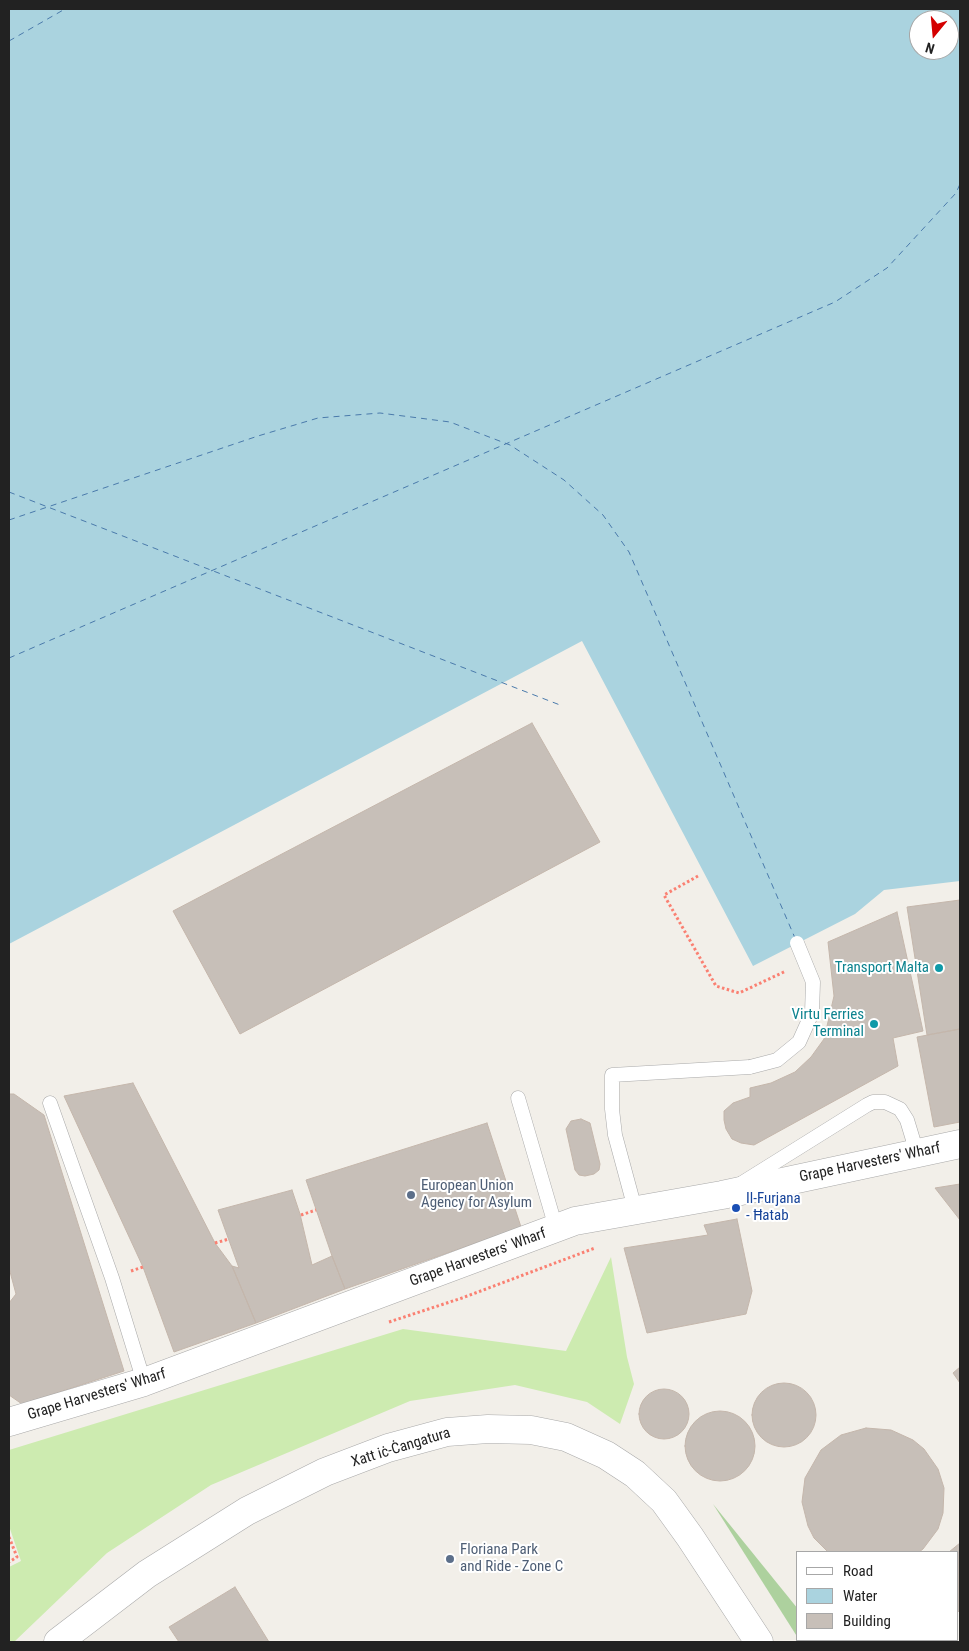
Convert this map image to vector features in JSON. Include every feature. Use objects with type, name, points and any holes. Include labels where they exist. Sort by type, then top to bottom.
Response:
[{"type":"street","name":"Grape Harvesters' Wharf","points":[[9,1422],[144,1382],[575,1221],[722,1195],[960,1144]]},
{"type":"street","name":"Xatt iċ-Ċangatura","points":[[58,1642],[147,1574],[247,1511],[325,1472],[388,1448],[447,1432],[488,1429],[531,1430],[566,1437],[606,1455],[635,1474],[664,1501],[759,1642]]},
{"type":"lane","points":[[634,1210],[615,1135],[612,1109],[612,1075],[750,1067],[777,1060],[798,1042],[812,1013],[813,982],[797,943]]},
{"type":"lane","points":[[518,1098],[556,1228]]},
{"type":"lane","points":[[722,1195],[873,1102],[885,1102],[900,1109],[907,1120],[917,1153]]},
{"type":"lane","points":[[50,1103],[112,1278],[144,1382]]},
{"type":"path","points":[[698,876],[664,895],[716,986],[739,993],[784,972]]},
{"type":"path","points":[[301,1215],[316,1210]]},
{"type":"path","points":[[215,1244],[229,1239]]},
{"type":"path","points":[[386,1323],[462,1298],[604,1245]]},
{"type":"path","points":[[9,1537],[17,1557],[9,1562]]},
{"type":"green space","points":[[611,1257],[627,1357],[634,1384],[620,1424],[587,1402],[515,1385],[410,1401],[211,1485],[107,1553],[14,1642],[9,1642],[9,1567],[21,1561],[9,1526],[9,1450],[403,1329],[566,1351]]},
{"type":"green space","points":[[713,1504],[796,1607],[796,1635]]},
{"type":"water","points":[[9,9],[960,9],[960,881],[884,890],[855,914],[753,966],[582,641],[9,944]]},
{"type":"building","points":[[532,723],[600,842],[240,1034],[173,911]]},
{"type":"building","name":"Transport Malta","points":[[960,900],[960,1029],[927,1035],[907,907]]},
{"type":"building","name":"Virtu Ferries Terminal","points":[[897,912],[923,1031],[893,1038],[898,1066],[754,1145],[732,1139],[726,1129],[724,1111],[733,1103],[750,1097],[750,1088],[771,1083],[795,1072],[811,1057],[824,1039],[834,996],[828,942]]},
{"type":"building","points":[[960,1029],[960,1122],[934,1127],[917,1037]]},
{"type":"building","points":[[133,1083],[215,1243],[232,1266],[256,1323],[174,1352],[143,1267],[64,1096]]},
{"type":"building","points":[[9,1094],[14,1094],[44,1115],[124,1371],[22,1404],[9,1395],[9,1303],[16,1294],[9,1268]]},
{"type":"building","points":[[581,1119],[590,1123],[600,1164],[599,1170],[594,1174],[585,1176],[579,1175],[575,1170],[566,1129],[571,1121]]},
{"type":"building","name":"European Union Agency for Asylum","points":[[487,1123],[521,1227],[345,1289],[306,1180]]},
{"type":"building","points":[[960,1184],[960,1220],[935,1188]]},
{"type":"building","points":[[292,1190],[300,1214],[312,1265],[332,1256],[345,1289],[256,1323],[232,1266],[239,1268],[218,1210]]},
{"type":"building","points":[[737,1219],[752,1291],[746,1314],[647,1333],[624,1248],[708,1235],[704,1225]]},
{"type":"building","points":[[960,1367],[960,1383],[953,1373]]},
{"type":"building","points":[[784,1383],[802,1388],[807,1392],[811,1397],[816,1415],[811,1433],[807,1438],[802,1442],[784,1447],[766,1442],[761,1438],[757,1433],[752,1415],[757,1397],[761,1392],[766,1388]]},
{"type":"building","points":[[659,1389],[669,1389],[682,1396],[689,1409],[689,1419],[682,1432],[669,1439],[659,1439],[650,1435],[643,1428],[639,1419],[639,1409],[643,1400],[650,1393]]},
{"type":"building","points":[[720,1411],[739,1417],[749,1427],[755,1446],[749,1465],[739,1475],[720,1481],[701,1475],[691,1465],[685,1446],[691,1427],[701,1417]]},
{"type":"building","points":[[866,1428],[891,1430],[913,1440],[924,1449],[938,1469],[944,1488],[943,1513],[938,1529],[920,1551],[827,1551],[814,1538],[808,1526],[802,1502],[805,1478],[821,1450],[841,1435]]},
{"type":"building","points":[[960,1543],[960,1613],[959,1551],[950,1551]]},
{"type":"building","points":[[235,1587],[269,1642],[179,1642],[169,1627]]},
{"type":"building","points":[[838,1641],[936,1641],[936,1642]]},
{"type":"ferry route","points":[[9,41],[65,9]]},
{"type":"ferry route","points":[[9,658],[835,302],[887,268],[956,193],[960,184]]},
{"type":"ferry route","points":[[9,520],[258,436],[318,418],[380,413],[450,422],[510,445],[564,480],[603,515],[629,552],[795,938]]},
{"type":"ferry route","points":[[9,492],[560,705]]},
{"type":"place","name":"Transport Malta","points":[[939,968]]},
{"type":"place","name":"Virtu Ferries Terminal","points":[[874,1024]]},
{"type":"place","name":"European Union Agency for Asylum","points":[[411,1195]]},
{"type":"place","name":"Il-Furjana - Ħatab","points":[[736,1208]]},
{"type":"place","name":"Floriana Park and Ride - Zone C","points":[[450,1559]]}]
